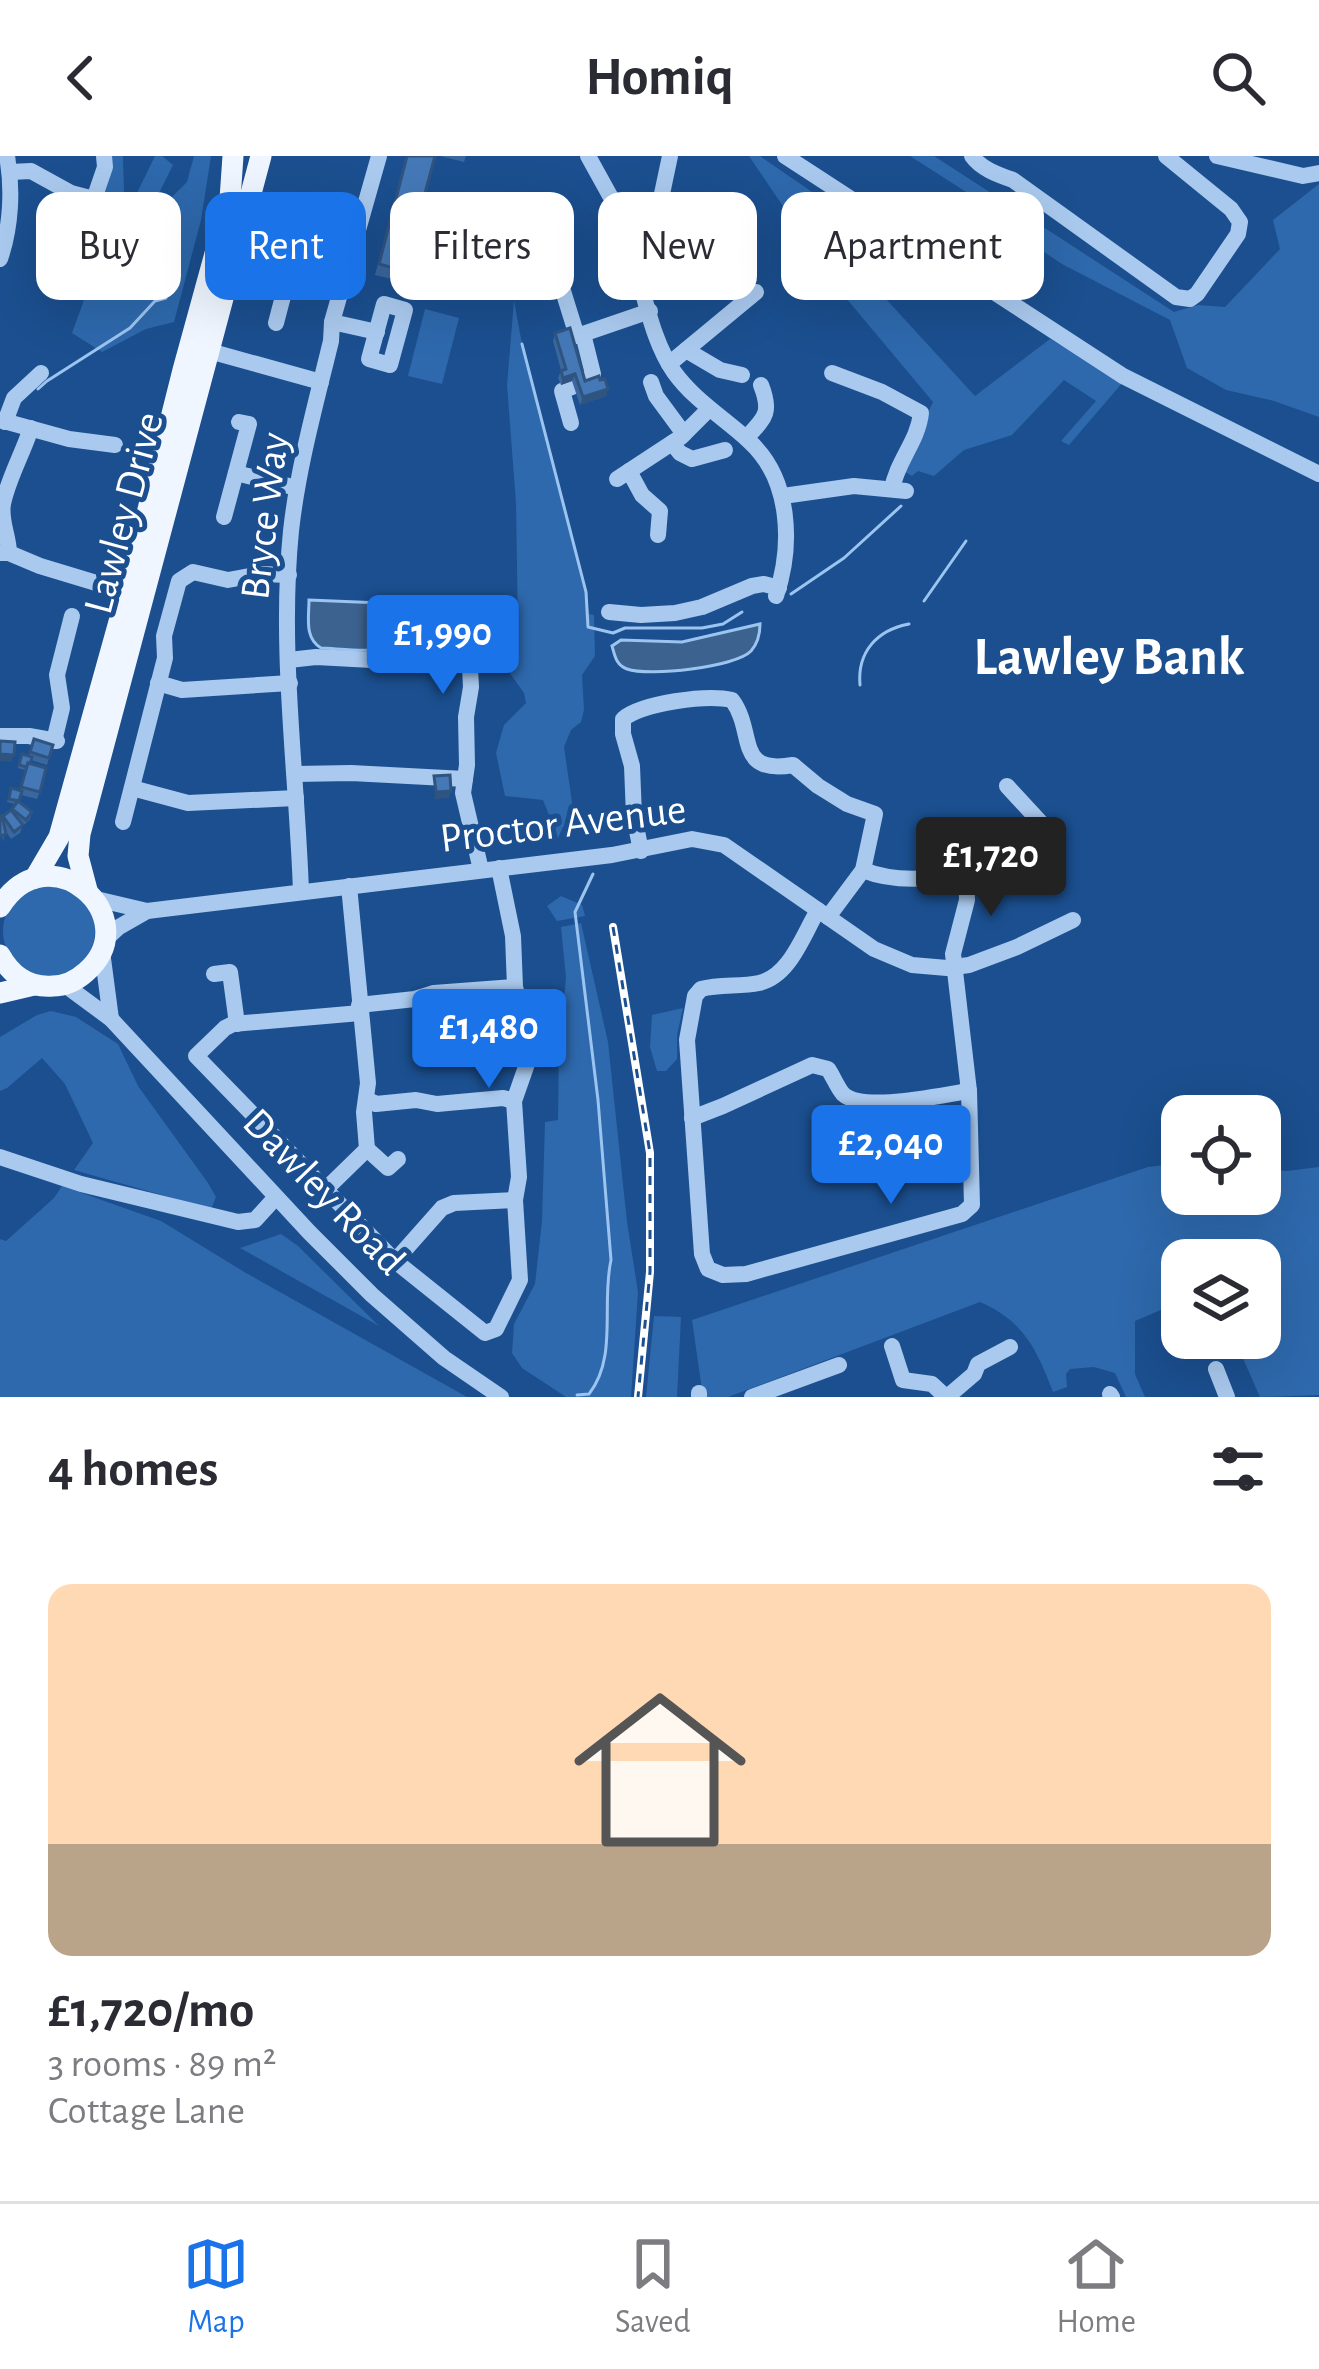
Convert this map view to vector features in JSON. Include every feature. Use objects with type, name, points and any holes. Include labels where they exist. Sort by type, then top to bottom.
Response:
[{"type":"main road","name":"Lawley Drive","points":[[230,192],[233,156]]},
{"type":"main road","points":[[233,192],[247,156]]},
{"type":"main road","name":"Lawley Drive","points":[[198,348],[261,156]]},
{"type":"main road","name":"Lawley Drive","points":[[103,945],[105,924],[78,856],[80,834],[208,300]]},
{"type":"main road","name":"Lawley Drive","points":[[0,907],[59,837],[134,595]]},
{"type":"main road","points":[[18,883],[53,876],[71,880],[91,895]]},
{"type":"main road","points":[[0,993],[34,985],[65,985],[93,966],[103,945]]},
{"type":"main road","points":[[0,956],[11,971],[34,985]]},
{"type":"street","points":[[98,192],[104,156]]},
{"type":"street","name":"Bryce Way","points":[[366,202],[379,156]]},
{"type":"street","points":[[588,156],[607,192]]},
{"type":"street","points":[[662,192],[670,156]]},
{"type":"street","points":[[785,156],[1123,376],[1319,474]]},
{"type":"street","points":[[972,156],[1176,297],[1190,299],[1238,234],[1240,222],[1231,209],[1166,156]]},
{"type":"street","points":[[1217,156],[1304,176],[1319,173]]},
{"type":"street","points":[[0,259],[6,242],[8,164],[69,192]]},
{"type":"street","points":[[276,323],[282,300]]},
{"type":"street","name":"Bryce Way","points":[[302,892],[289,575],[297,488],[338,300]]},
{"type":"street","points":[[565,300],[577,336],[650,311]]},
{"type":"street","points":[[609,612],[675,613],[764,584],[777,592],[785,545],[783,496],[761,454],[688,389],[669,364],[647,300]]},
{"type":"street","points":[[669,364],[746,300]]},
{"type":"street","points":[[332,322],[377,332]]},
{"type":"street","points":[[571,423],[562,391],[593,374],[583,334]]},
{"type":"street","points":[[198,348],[321,382]]},
{"type":"street","points":[[686,350],[720,370],[742,375]]},
{"type":"street","points":[[41,373],[14,398],[3,421],[69,439],[116,445]]},
{"type":"street","points":[[783,496],[854,486],[899,490],[895,472],[919,428],[921,413],[832,373]]},
{"type":"street","points":[[651,382],[680,453],[692,459],[725,450]]},
{"type":"street","points":[[746,438],[767,411],[761,385]]},
{"type":"street","points":[[658,535],[659,511],[628,478],[709,409]]},
{"type":"street","points":[[224,517],[249,424],[239,422]]},
{"type":"street","points":[[31,428],[3,502],[9,539],[4,553],[134,595]]},
{"type":"street","points":[[236,473],[297,488]]},
{"type":"street","points":[[123,822],[165,658],[164,636],[179,581],[196,572],[228,580],[289,575]]},
{"type":"street","points":[[730,574],[738,593]]},
{"type":"street","points":[[0,736],[56,741],[62,708],[57,675],[72,616]]},
{"type":"street","points":[[289,659],[391,661],[450,642],[467,654],[471,687],[465,811],[513,936],[515,987],[528,1033],[528,1060],[514,1101],[520,1280],[496,1329],[484,1333],[394,1262],[196,1056],[225,1028],[237,1024],[360,1009],[434,993],[515,987]]},
{"type":"street","points":[[158,683],[182,690],[290,683]]},
{"type":"street","points":[[641,851],[632,766],[623,734],[623,718],[634,710],[719,697],[732,700],[757,761],[769,767],[793,765],[848,804],[875,814],[862,870],[786,966],[756,983],[701,989],[695,996],[687,1040],[702,1254],[708,1269],[732,1276],[809,1258],[969,1209],[974,1188],[969,1091],[953,955],[967,900],[966,871]]},
{"type":"street","points":[[296,774],[351,772],[465,779]]},
{"type":"street","points":[[862,870],[911,879],[966,871],[1003,856],[1042,824],[1007,787]]},
{"type":"street","points":[[132,788],[188,803],[296,798]]},
{"type":"street","name":"Proctor Avenue","points":[[103,945],[119,927],[147,911],[641,851],[692,839],[724,845],[893,958],[912,965],[954,968]]},
{"type":"street","points":[[349,886],[368,1083],[367,1148],[388,1168],[398,1159]]},
{"type":"street","name":"Proctor Avenue","points":[[91,895],[147,911]]},
{"type":"street","points":[[954,968],[997,956],[1073,920]]},
{"type":"street","points":[[103,945],[111,1019]]},
{"type":"street","points":[[214,974],[230,972],[237,1024]]},
{"type":"street","name":"Dawley Road","points":[[65,985],[111,1019],[348,1273],[406,1328],[501,1397]]},
{"type":"street","points":[[692,1118],[812,1064],[827,1069],[842,1092],[858,1102],[969,1091]]},
{"type":"street","points":[[366,1100],[376,1104],[514,1101]]},
{"type":"street","points":[[325,1190],[367,1148]]},
{"type":"street","points":[[0,1157],[81,1184],[238,1222],[255,1220],[276,1197]]},
{"type":"street","points":[[394,1262],[442,1208],[515,1199]]},
{"type":"street","points":[[892,1346],[903,1380],[932,1384],[946,1397],[974,1374],[978,1364],[1010,1347]]},
{"type":"street","points":[[752,1397],[787,1388],[839,1365]]},
{"type":"street","points":[[1216,1369],[1227,1397]]},
{"type":"shaded area","points":[[109,156],[123,156],[124,192],[103,192]]},
{"type":"shaded area","points":[[155,156],[173,165],[160,192],[137,192]]},
{"type":"shaded area","points":[[194,156],[211,156],[201,220],[181,296],[181,192],[177,192],[187,182]]},
{"type":"shaded area","points":[[749,156],[760,156],[812,192],[781,192],[781,203]]},
{"type":"shaded area","points":[[910,156],[934,156],[989,192],[966,192]]},
{"type":"shaded area","points":[[1319,184],[1319,417],[1226,390],[1187,368],[1170,320],[1044,252],[1044,228],[1174,312],[1198,305],[1225,307],[1280,249],[1273,220]]},
{"type":"shaded area","points":[[180,300],[174,322],[146,329],[102,352],[72,333],[83,303]]},
{"type":"shaded area","points":[[848,300],[887,300],[975,396],[1050,339],[1123,382],[1069,445],[1061,441],[1096,401],[1064,380],[1012,435],[964,450],[934,476],[918,471],[912,476],[902,470],[933,402]]},
{"type":"shaded area","points":[[514,301],[589,614],[594,615],[595,656],[582,675],[584,710],[564,747],[574,816],[558,838],[543,800],[505,796],[496,753],[504,725],[526,703],[508,665],[518,632],[516,503],[507,385]]},
{"type":"shaded area","points":[[425,309],[459,318],[442,384],[408,376]]},
{"type":"shaded area","points":[[309,600],[405,604],[422,613],[420,629],[412,639],[384,649],[321,648],[310,633]]},
{"type":"shaded area","points":[[760,624],[751,651],[742,657],[692,669],[627,669],[618,663],[612,646],[621,640],[682,642]]},
{"type":"shaded area","points":[[49,885],[81,899],[95,931],[81,963],[49,977],[17,963],[3,931],[17,899]]},
{"type":"shaded area","points":[[561,896],[582,905],[585,916],[557,921],[547,906]]},
{"type":"shaded area","points":[[581,923],[608,1042],[638,1292],[631,1397],[566,1397],[522,1368],[512,1353],[514,1324],[535,1284],[545,1122],[558,1120],[566,978],[561,927]]},
{"type":"shaded area","points":[[683,1008],[677,1059],[666,1071],[657,1071],[650,1047],[652,1015]]},
{"type":"shaded area","points":[[51,1011],[76,1017],[118,1044],[138,1086],[216,1197],[211,1209],[74,1170],[93,1143],[65,1084],[42,1058],[0,1091],[0,1037]]},
{"type":"shaded area","points":[[1161,1165],[1161,1215],[1281,1215],[1281,1171],[1319,1167],[1319,1395],[1260,1397],[1243,1359],[1281,1359],[1281,1239],[1161,1239],[1161,1310],[1135,1321],[1135,1374],[1145,1397],[1126,1397],[1115,1373],[1094,1367],[1070,1369],[1067,1387],[1053,1392],[1027,1338],[1008,1318],[980,1302],[728,1397],[703,1397],[692,1320]]},
{"type":"shaded area","points":[[62,1186],[161,1221],[467,1397],[0,1397],[0,1239],[6,1241]]},
{"type":"shaded area","points":[[281,1234],[298,1246],[379,1326],[240,1248]]},
{"type":"shaded area","points":[[654,1316],[681,1317],[677,1397],[646,1397]]},
{"type":"building","points":[[407,156],[435,156],[425,192],[398,192]]},
{"type":"building","points":[[390,222],[390,267],[379,264]]},
{"type":"building","points":[[570,328],[585,381],[599,376],[608,389],[583,397],[575,374],[563,378],[561,371],[566,369],[555,333]]},
{"type":"building","points":[[34,739],[53,745],[49,758],[30,752]]},
{"type":"building","points":[[0,741],[15,742],[14,755],[0,754]]},
{"type":"building","points":[[22,754],[32,757],[27,767],[19,765]]},
{"type":"building","points":[[28,763],[46,768],[40,792],[21,787]]},
{"type":"building","points":[[450,775],[451,791],[436,792],[434,776]]},
{"type":"building","points":[[11,788],[22,791],[19,801],[9,799]]},
{"type":"building","points":[[18,801],[32,812],[26,820],[12,809]]},
{"type":"building","points":[[11,810],[23,825],[14,832],[3,816]]},
{"type":"waterway","points":[[38,389],[130,328],[159,300]]},
{"type":"waterway","points":[[522,344],[586,592],[588,627],[613,633],[625,628],[702,628],[723,624],[742,612]]},
{"type":"waterway","points":[[791,594],[844,558],[901,506]]},
{"type":"waterway","points":[[924,601],[966,541]]},
{"type":"waterway","points":[[860,685],[862,662],[871,644],[887,631],[909,624]]},
{"type":"waterway","points":[[577,1395],[589,1394],[603,1364],[611,1260],[575,912],[593,874]]},
{"type":"railway","points":[[613,927],[650,1153],[650,1272],[638,1397]]},
{"type":"district","name":"Lawley Bank","points":[[1109,658]]}]
